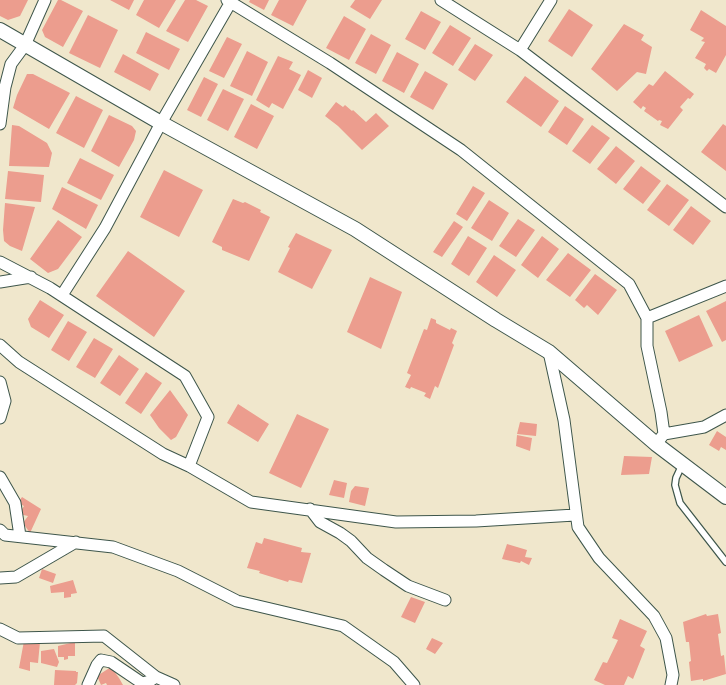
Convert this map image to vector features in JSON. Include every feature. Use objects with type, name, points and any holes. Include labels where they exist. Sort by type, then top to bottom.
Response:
[{"type":"street","points":[[0,124],[5,87],[12,64],[25,45],[45,0]]},
{"type":"street","points":[[441,0],[520,50],[726,207]]},
{"type":"street","points":[[520,50],[551,0]]},
{"type":"street","points":[[62,295],[105,228],[160,124],[230,1],[330,63],[462,150],[629,284],[647,318],[648,346],[661,412],[660,439]]},
{"type":"street","points":[[0,30],[160,124],[355,229],[549,352],[660,439],[682,464],[726,497]]},
{"type":"street","points":[[0,262],[62,295],[185,376],[208,417],[189,466]]},
{"type":"street","points":[[0,282],[30,277]]},
{"type":"street","points":[[647,318],[726,286]]},
{"type":"street","points":[[0,345],[19,362],[162,454],[189,466],[251,502],[396,522],[432,523],[575,515]]},
{"type":"street","points":[[549,352],[564,420],[578,527],[599,558],[654,616],[666,638],[673,675],[671,685]]},
{"type":"street","points":[[0,382],[5,401],[0,418]]},
{"type":"street","points":[[660,439],[704,427],[726,415]]},
{"type":"street","points":[[0,476],[15,504],[20,536]]},
{"type":"street","points":[[310,509],[320,522],[340,532],[367,558],[384,570],[408,586],[445,600]]},
{"type":"street","points":[[0,530],[5,535],[113,547],[178,571],[237,601],[343,626],[394,662],[414,685]]},
{"type":"street","points":[[0,578],[16,577],[76,542]]},
{"type":"street","points":[[0,629],[18,638],[104,636],[156,677],[174,685]]},
{"type":"street","points":[[88,685],[101,660],[111,662],[142,683],[150,682],[156,677]]},
{"type":"lane","points":[[682,464],[676,478],[680,503],[726,562]]},
{"type":"building","points":[[0,0],[28,0],[20,16],[8,20],[0,16]]},
{"type":"building","points":[[58,0],[83,11],[63,47],[45,37],[42,30]]},
{"type":"building","points":[[110,0],[134,0],[129,10]]},
{"type":"building","points":[[144,0],[176,0],[159,28],[136,15]]},
{"type":"building","points":[[185,0],[196,0],[208,6],[188,42],[166,31]]},
{"type":"building","points":[[250,0],[269,0],[264,10],[249,2]]},
{"type":"building","points":[[279,0],[307,0],[293,26],[271,15]]},
{"type":"building","points":[[355,0],[382,0],[370,19],[350,7]]},
{"type":"building","points":[[569,9],[593,25],[572,57],[548,41]]},
{"type":"building","points":[[701,10],[726,26],[726,55],[716,73],[709,69],[707,71],[704,68],[706,64],[695,58],[705,42],[701,41],[704,38],[690,30]]},
{"type":"building","points":[[421,11],[441,22],[425,50],[405,39]]},
{"type":"building","points":[[88,15],[118,30],[100,68],[69,53]]},
{"type":"building","points":[[344,16],[366,29],[349,60],[326,48]]},
{"type":"building","points":[[624,24],[644,35],[641,40],[652,47],[646,74],[637,72],[617,91],[591,69]]},
{"type":"building","points":[[450,25],[471,38],[453,66],[432,53]]},
{"type":"building","points":[[146,32],[180,49],[169,70],[136,53]]},
{"type":"building","points":[[371,34],[391,45],[376,74],[355,63]]},
{"type":"building","points":[[227,37],[242,44],[224,78],[209,71]]},
{"type":"building","points":[[475,44],[493,55],[475,81],[458,70]]},
{"type":"building","points":[[247,51],[268,62],[252,96],[230,86]]},
{"type":"building","points":[[397,52],[419,64],[404,93],[382,81]]},
{"type":"building","points":[[123,54],[159,74],[150,91],[114,72]]},
{"type":"building","points":[[278,56],[293,62],[289,69],[301,75],[283,109],[272,103],[269,108],[256,100]]},
{"type":"building","points":[[308,70],[322,78],[312,98],[298,90]]},
{"type":"building","points":[[425,71],[448,84],[433,110],[410,97]]},
{"type":"building","points":[[665,71],[694,94],[680,107],[683,110],[668,129],[660,125],[662,121],[658,121],[644,111],[646,108],[643,106],[641,109],[633,102],[649,84],[653,86]]},
{"type":"building","points":[[27,74],[33,74],[70,93],[49,129],[13,108]]},
{"type":"building","points":[[525,76],[559,101],[541,127],[506,102]]},
{"type":"building","points":[[204,77],[218,84],[201,117],[187,110]]},
{"type":"building","points":[[223,89],[244,99],[228,131],[207,120]]},
{"type":"building","points":[[76,96],[103,110],[84,148],[56,133]]},
{"type":"building","points":[[336,102],[343,107],[345,105],[353,110],[366,122],[376,113],[389,126],[362,150],[325,116]]},
{"type":"building","points":[[251,104],[274,116],[257,149],[234,137]]},
{"type":"building","points":[[565,106],[584,119],[567,145],[548,132]]},
{"type":"building","points":[[109,115],[132,126],[136,131],[134,140],[119,167],[91,151]]},
{"type":"building","points":[[723,124],[726,126],[726,171],[701,152]]},
{"type":"building","points":[[12,125],[19,126],[47,143],[52,153],[49,167],[9,166]]},
{"type":"building","points":[[592,125],[610,138],[590,164],[572,151]]},
{"type":"building","points":[[616,146],[635,161],[616,184],[597,169]]},
{"type":"building","points":[[80,158],[114,175],[101,200],[67,183]]},
{"type":"building","points":[[641,166],[661,181],[643,204],[623,189]]},
{"type":"building","points":[[164,170],[203,190],[179,237],[140,217]]},
{"type":"building","points":[[8,171],[44,175],[41,202],[5,199]]},
{"type":"building","points":[[667,184],[689,200],[669,226],[647,210]]},
{"type":"building","points":[[473,186],[485,193],[467,221],[456,214]]},
{"type":"building","points":[[62,187],[98,205],[86,229],[52,209]]},
{"type":"building","points":[[233,199],[245,202],[270,217],[249,261],[222,250],[222,247],[212,242]]},
{"type":"building","points":[[489,200],[509,213],[492,241],[471,228]]},
{"type":"building","points":[[5,203],[35,207],[22,251],[4,241]]},
{"type":"building","points":[[691,206],[711,221],[693,245],[673,230]]},
{"type":"building","points":[[518,219],[535,230],[516,257],[499,246]]},
{"type":"building","points":[[58,220],[82,237],[58,269],[48,273],[30,259]]},
{"type":"building","points":[[454,221],[463,227],[442,257],[433,252]]},
{"type":"building","points":[[296,233],[332,250],[312,289],[278,272]]},
{"type":"building","points":[[468,236],[487,248],[469,276],[451,264]]},
{"type":"building","points":[[542,236],[559,249],[538,278],[521,265]]},
{"type":"building","points":[[128,251],[185,291],[154,337],[96,296]]},
{"type":"building","points":[[568,253],[591,270],[570,297],[546,280]]},
{"type":"building","points":[[494,255],[516,270],[497,297],[476,282]]},
{"type":"building","points":[[595,274],[617,290],[598,315],[587,305],[584,308],[575,300]]},
{"type":"building","points":[[370,277],[402,292],[381,349],[347,332]]},
{"type":"building","points":[[40,300],[64,315],[49,338],[31,327],[28,319]]},
{"type":"building","points":[[726,301],[726,340],[722,342],[706,311]]},
{"type":"building","points":[[699,315],[713,346],[679,362],[665,331]]},
{"type":"building","points":[[431,318],[436,320],[436,323],[450,330],[451,328],[457,331],[452,343],[454,345],[438,388],[435,386],[430,399],[424,396],[426,393],[411,387],[410,389],[405,387],[411,375],[407,373],[424,329],[427,330]]},
{"type":"building","points":[[68,321],[87,332],[69,361],[51,350]]},
{"type":"building","points":[[94,338],[113,349],[95,378],[76,367]]},
{"type":"building","points":[[119,355],[139,369],[120,396],[100,383]]},
{"type":"building","points":[[146,372],[162,383],[141,414],[125,403]]},
{"type":"building","points":[[170,390],[188,415],[176,437],[171,440],[150,415]]},
{"type":"building","points":[[238,404],[269,424],[258,442],[227,423]]},
{"type":"building","points":[[297,414],[329,429],[301,488],[269,473]]},
{"type":"building","points":[[520,422],[537,424],[536,436],[517,434]]},
{"type":"building","points":[[717,431],[726,437],[726,450],[721,447],[719,451],[709,445]]},
{"type":"building","points":[[517,435],[532,438],[530,451],[516,446]]},
{"type":"building","points":[[624,456],[652,457],[649,474],[621,475]]},
{"type":"building","points":[[334,480],[347,483],[344,498],[329,495]]},
{"type":"building","points":[[355,486],[369,488],[365,506],[349,502],[351,491]]},
{"type":"building","points":[[22,497],[41,509],[30,533],[23,523],[28,516],[19,514],[24,506],[18,503]]},
{"type":"building","points":[[264,538],[302,548],[301,552],[311,553],[302,583],[289,580],[288,582],[247,568],[256,542],[262,544]]},
{"type":"building","points":[[507,544],[527,550],[525,557],[532,558],[529,565],[521,561],[520,563],[502,559]]},
{"type":"building","points":[[42,569],[56,574],[53,583],[39,578]]},
{"type":"building","points":[[73,580],[77,593],[71,594],[71,597],[64,598],[64,592],[51,593],[50,586]]},
{"type":"building","points":[[411,597],[425,602],[415,623],[401,617]]},
{"type":"building","points":[[706,614],[707,616],[718,614],[721,633],[718,634],[721,656],[724,655],[726,674],[703,681],[703,679],[691,681],[689,642],[686,642],[683,622]]},
{"type":"building","points":[[620,619],[647,631],[640,646],[645,649],[633,679],[628,676],[624,685],[605,685],[594,680],[603,662],[607,663],[618,640],[612,638]]},
{"type":"building","points":[[432,638],[443,643],[435,654],[426,649]]},
{"type":"building","points":[[24,641],[40,642],[38,663],[30,662],[30,671],[19,668]]},
{"type":"building","points":[[75,642],[75,656],[68,656],[68,659],[64,660],[64,657],[58,657],[58,646]]},
{"type":"building","points":[[54,649],[59,662],[57,667],[41,663],[41,651]]},
{"type":"building","points":[[111,667],[123,685],[107,685],[106,683],[101,685],[97,676]]},
{"type":"building","points":[[55,670],[78,672],[77,683],[75,685],[54,685]]}]
